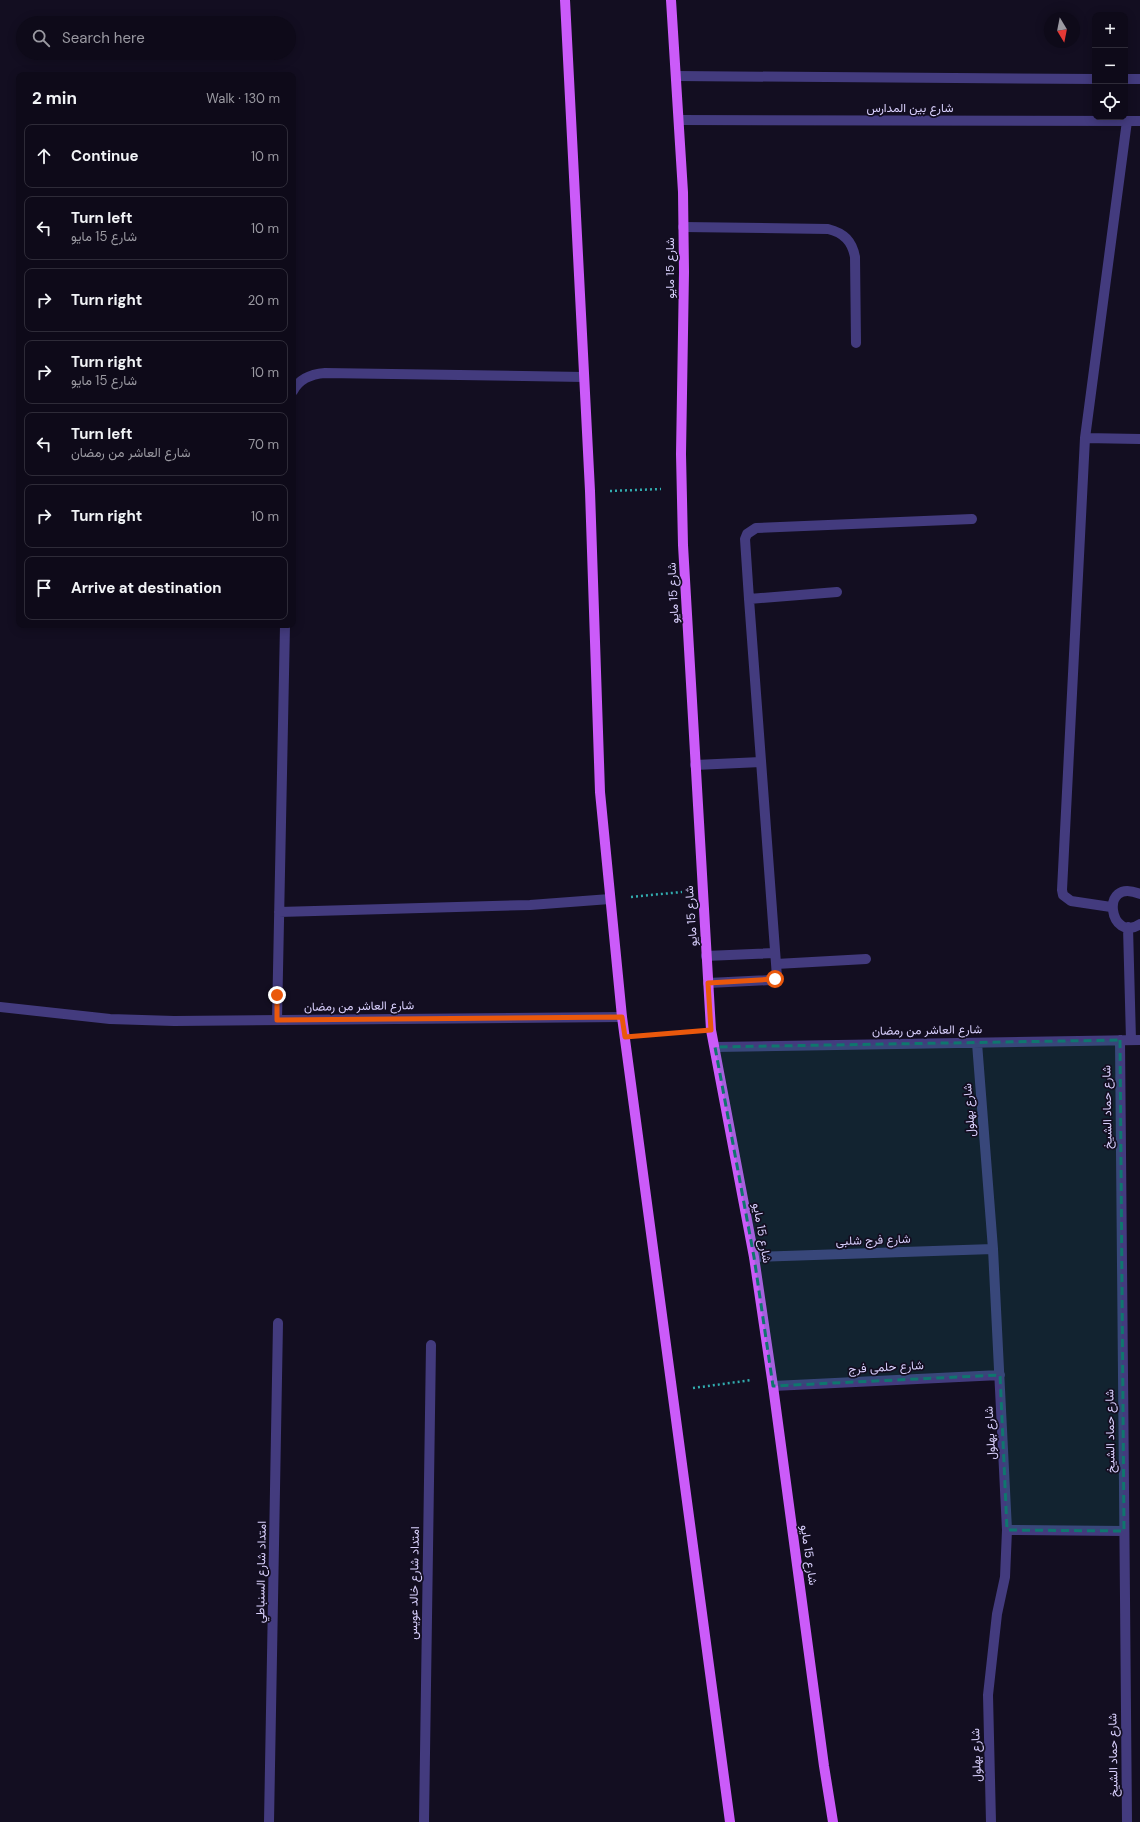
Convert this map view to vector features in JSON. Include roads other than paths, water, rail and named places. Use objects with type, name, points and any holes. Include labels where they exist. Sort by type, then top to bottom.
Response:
[{"type":"main road","points":[[565,0],[590,491],[600,792],[622,1017],[730,1822]]},
{"type":"main road","name":"شارع 15 مايو","points":[[671,0],[679,120],[683,227],[683,545],[711,1030],[754,1257],[773,1382],[823,1758],[833,1822]]},
{"type":"street","points":[[676,76],[1092,79]]},
{"type":"street","points":[[1128,79],[1140,79]]},
{"type":"street","name":"شارع بين المدارس","points":[[679,120],[1140,121]]},
{"type":"street","points":[[1111,907],[1071,901],[1063,895],[1062,890],[1085,438],[1127,121]]},
{"type":"street","points":[[683,227],[828,229],[838,232],[847,238],[853,246],[855,257],[856,343]]},
{"type":"street","points":[[296,387],[300,382],[308,377],[325,373],[584,377]]},
{"type":"street","points":[[1085,438],[1140,439]]},
{"type":"street","points":[[708,983],[771,980],[777,977],[749,599],[745,539],[746,534],[750,530],[972,519]]},
{"type":"street","points":[[749,599],[837,592]]},
{"type":"street","points":[[277,1020],[285,628]]},
{"type":"street","points":[[695,765],[761,762]]},
{"type":"street","points":[[1140,894],[1132,890],[1122,892],[1115,898],[1111,907],[1113,917],[1120,924],[1128,927],[1140,924]]},
{"type":"street","points":[[279,912],[530,905],[610,899]]},
{"type":"street","points":[[1128,927],[1135,1040]]},
{"type":"street","points":[[706,956],[775,953]]},
{"type":"street","points":[[776,964],[866,959]]},
{"type":"street","name":"شارع العاشر من رمضان","points":[[0,1008],[110,1019],[174,1021],[622,1017]]},
{"type":"street","name":"شارع حماد الشيخ","points":[[1120,1040],[1127,1822]]},
{"type":"street","name":"شارع العاشر من رمضان","points":[[715,1047],[1135,1040]]},
{"type":"street","name":"شارع بهلول","points":[[977,1043],[1000,1375],[1007,1530],[1005,1577],[997,1614],[988,1695],[991,1822]]},
{"type":"street","name":"شارع فرج شلبى","points":[[754,1257],[992,1249]]},
{"type":"street","name":"امتداد شارع السنباطي","points":[[269,1822],[278,1323]]},
{"type":"street","name":"امتداد شارع خالد عويس","points":[[424,1822],[431,1345]]},
{"type":"street","name":"شارع حلمى فرج","points":[[773,1382],[1000,1375]]},
{"type":"street","points":[[1007,1530],[1124,1531]]}]
